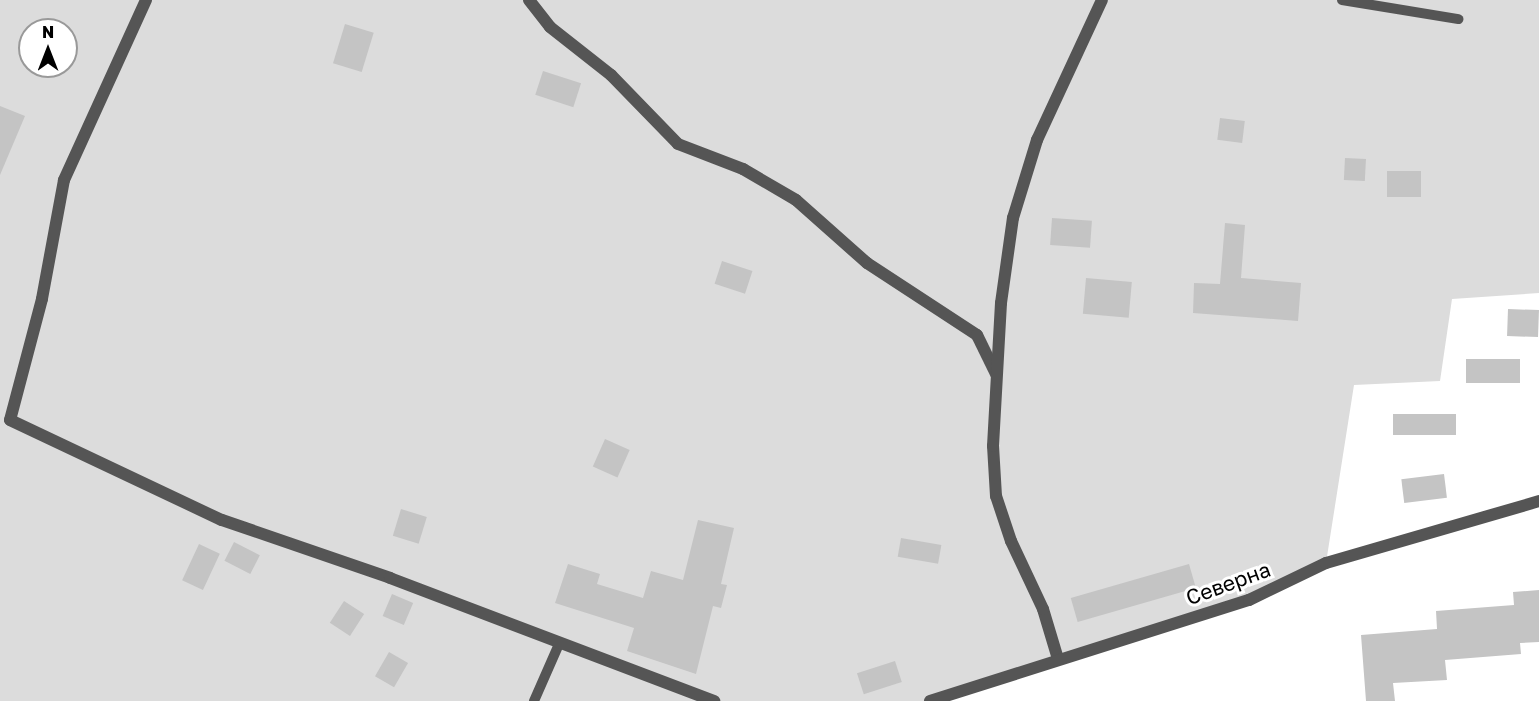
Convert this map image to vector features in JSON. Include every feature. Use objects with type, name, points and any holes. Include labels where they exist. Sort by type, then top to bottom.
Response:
[{"type":"street","points":[[146,0],[64,180],[42,299],[10,420],[222,520],[390,578],[714,701]]},
{"type":"street","points":[[529,0],[550,27],[611,75],[678,144],[743,169],[796,200],[867,263],[977,335],[996,375]]},
{"type":"street","points":[[1058,659],[1043,609],[1011,541],[996,496],[993,446],[1000,303],[1013,218],[1037,140],[1102,0]]},
{"type":"street","name":"Северна","points":[[930,701],[1249,600],[1326,563],[1539,501]]},
{"type":"lane","points":[[1342,0],[1458,19]]},
{"type":"lane","points":[[534,701],[559,644]]},
{"type":"shaded area","points":[[0,0],[1539,0],[1539,293],[1452,299],[1440,381],[1354,385],[1326,563],[1249,600],[930,701],[0,701]]},
{"type":"building","points":[[345,24],[374,33],[362,72],[333,63]]},
{"type":"building","points":[[543,71],[581,83],[573,107],[535,95]]},
{"type":"building","points":[[0,106],[25,116],[0,175]]},
{"type":"building","points":[[1220,118],[1245,121],[1242,143],[1217,140]]},
{"type":"building","points":[[1345,158],[1366,159],[1365,181],[1344,180]]},
{"type":"building","points":[[1387,171],[1421,171],[1421,197],[1387,197]]},
{"type":"building","points":[[1052,218],[1092,221],[1090,248],[1050,245]]},
{"type":"building","points":[[1225,223],[1245,225],[1241,278],[1301,283],[1298,321],[1193,313],[1194,283],[1220,284]]},
{"type":"building","points":[[722,261],[752,271],[745,294],[715,284]]},
{"type":"building","points":[[1086,278],[1132,282],[1129,318],[1083,314]]},
{"type":"building","points":[[1508,309],[1539,310],[1538,337],[1507,336]]},
{"type":"building","points":[[1466,359],[1520,359],[1520,383],[1466,383]]},
{"type":"building","points":[[1393,414],[1456,414],[1456,435],[1393,435]]},
{"type":"building","points":[[605,439],[630,450],[617,477],[593,466]]},
{"type":"building","points":[[1444,474],[1447,498],[1404,503],[1401,479]]},
{"type":"building","points":[[401,509],[427,517],[419,544],[393,536]]},
{"type":"building","points":[[698,520],[734,528],[721,584],[727,585],[721,608],[713,606],[696,674],[627,651],[634,628],[555,603],[568,564],[600,574],[597,584],[643,598],[651,571],[683,580]]},
{"type":"building","points":[[901,538],[941,545],[938,564],[898,557]]},
{"type":"building","points":[[234,542],[260,555],[250,574],[224,561]]},
{"type":"building","points":[[199,544],[220,554],[203,590],[182,580]]},
{"type":"building","points":[[1189,564],[1196,588],[1078,622],[1071,598]]},
{"type":"building","points":[[1539,590],[1539,642],[1520,643],[1521,654],[1445,660],[1447,680],[1393,683],[1395,701],[1366,701],[1361,635],[1437,629],[1436,611],[1514,605],[1513,592]]},
{"type":"building","points":[[392,594],[413,603],[404,625],[383,616]]},
{"type":"building","points":[[344,601],[364,614],[350,636],[330,623]]},
{"type":"building","points":[[389,652],[408,663],[394,687],[375,676]]},
{"type":"building","points":[[895,661],[902,682],[864,694],[857,673]]}]
